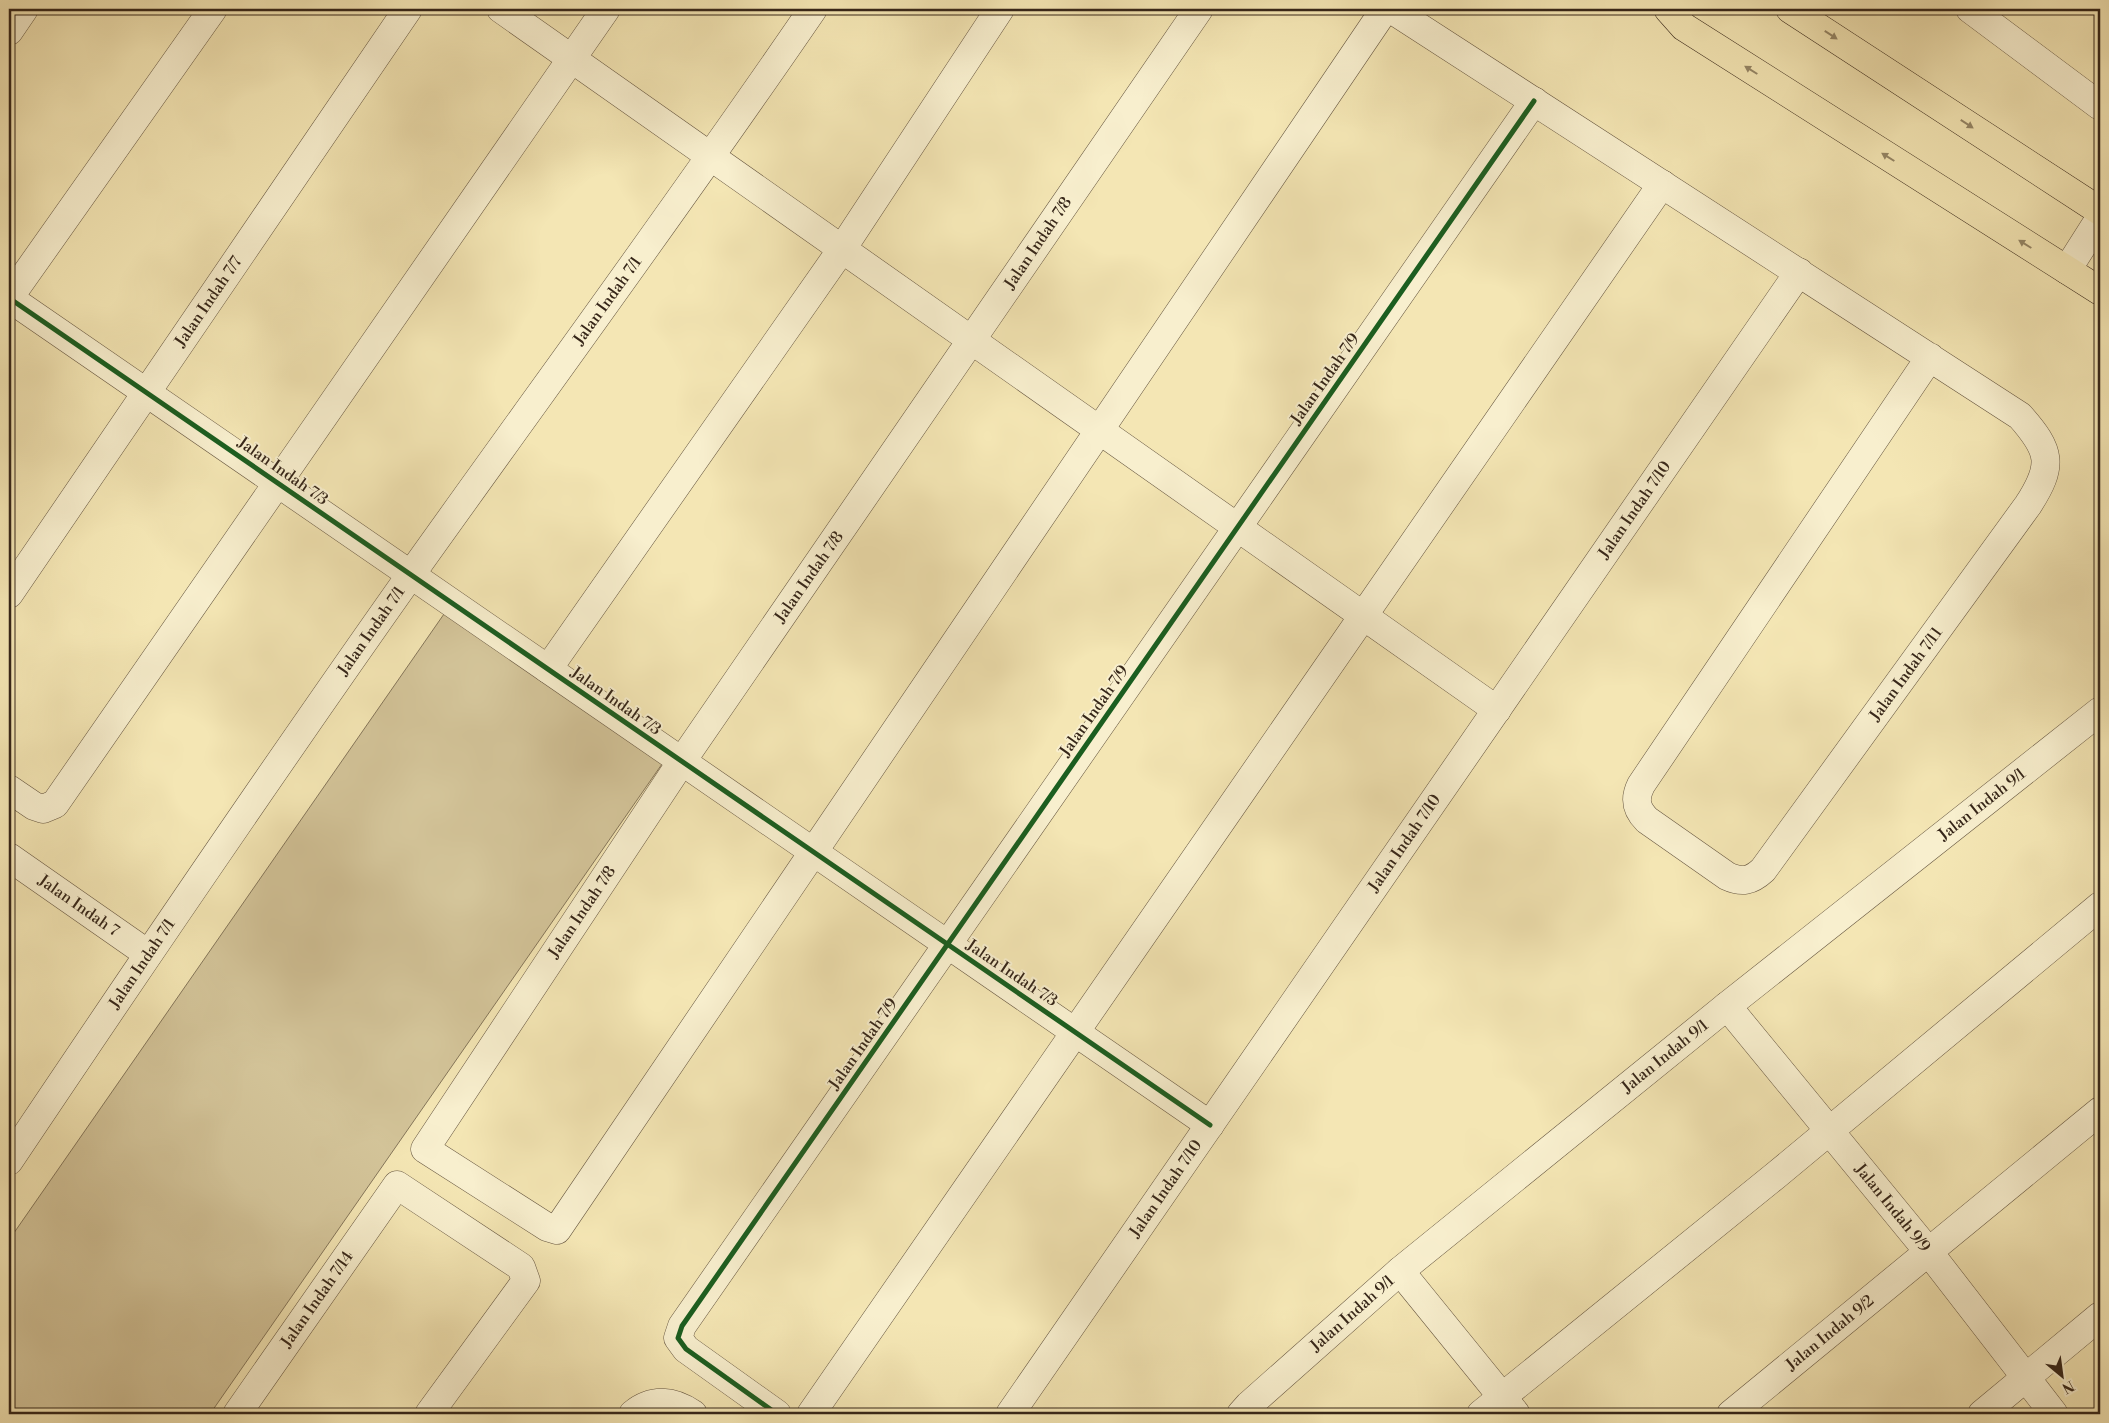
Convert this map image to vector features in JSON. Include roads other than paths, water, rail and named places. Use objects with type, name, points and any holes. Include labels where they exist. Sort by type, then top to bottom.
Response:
[{"type":"main road","points":[[1668,9],[1684,27],[2100,291]]},
{"type":"main road","points":[[1790,9],[2100,211]]},
{"type":"street","points":[[9,31],[24,9]]},
{"type":"street","points":[[9,298],[214,9]]},
{"type":"street","name":"Jalan Indah 7/7","points":[[9,594],[408,9]]},
{"type":"street","points":[[501,9],[1497,710]]},
{"type":"street","points":[[9,789],[34,806],[42,809],[54,804],[606,9]]},
{"type":"street","name":"Jalan Indah 7/1","points":[[9,1161],[148,954],[411,575],[712,157],[813,9]]},
{"type":"street","points":[[548,669],[842,249],[1000,9]]},
{"type":"street","name":"Jalan Indah 7/8","points":[[813,852],[557,1230],[547,1227],[425,1149],[682,761],[1199,9]]},
{"type":"street","points":[[813,852],[1385,9]]},
{"type":"street","points":[[1391,9],[1930,357]]},
{"type":"street","points":[[1970,9],[2100,106]]},
{"type":"street","name":"Jalan Indah 7/9","points":[[778,1414],[686,1349],[678,1338],[682,1326],[1534,101]]},
{"type":"street","points":[[811,1414],[1662,184]]},
{"type":"street","points":[[2067,270],[2100,218]]},
{"type":"street","name":"Jalan Indah 7/10","points":[[1010,1414],[1799,272]]},
{"type":"street","name":"Jalan Indah 7/3","points":[[9,298],[1210,1124]]},
{"type":"street","name":"Jalan Indah 7/11","points":[[1930,357],[2020,416],[2037,436],[2046,455],[2042,483],[2028,505],[1763,870],[1756,877],[1746,881],[1736,880],[1727,876],[1647,820],[1640,813],[1636,804],[1637,793],[1640,785],[1930,357]]},
{"type":"street","name":"Jalan Indah 9/1","points":[[1241,1414],[1400,1271],[1727,1006],[2100,711]]},
{"type":"street","name":"Jalan Indah 7","points":[[9,857],[148,954]]},
{"type":"street","points":[[1481,1414],[1509,1406],[1829,1130],[2100,906]]},
{"type":"street","name":"Jalan Indah 9/9","points":[[1727,1006],[1928,1251],[2054,1414]]},
{"type":"street","name":"Jalan Indah 9/2","points":[[1731,1414],[2100,1111]]},
{"type":"street","name":"Jalan Indah 7/14","points":[[237,1414],[397,1185],[521,1268],[526,1281],[429,1414]]},
{"type":"street","points":[[1400,1271],[1509,1406]]},
{"type":"street","points":[[1982,1414],[2100,1316]]},
{"type":"street","points":[[642,1409],[669,1403],[693,1414]]}]
